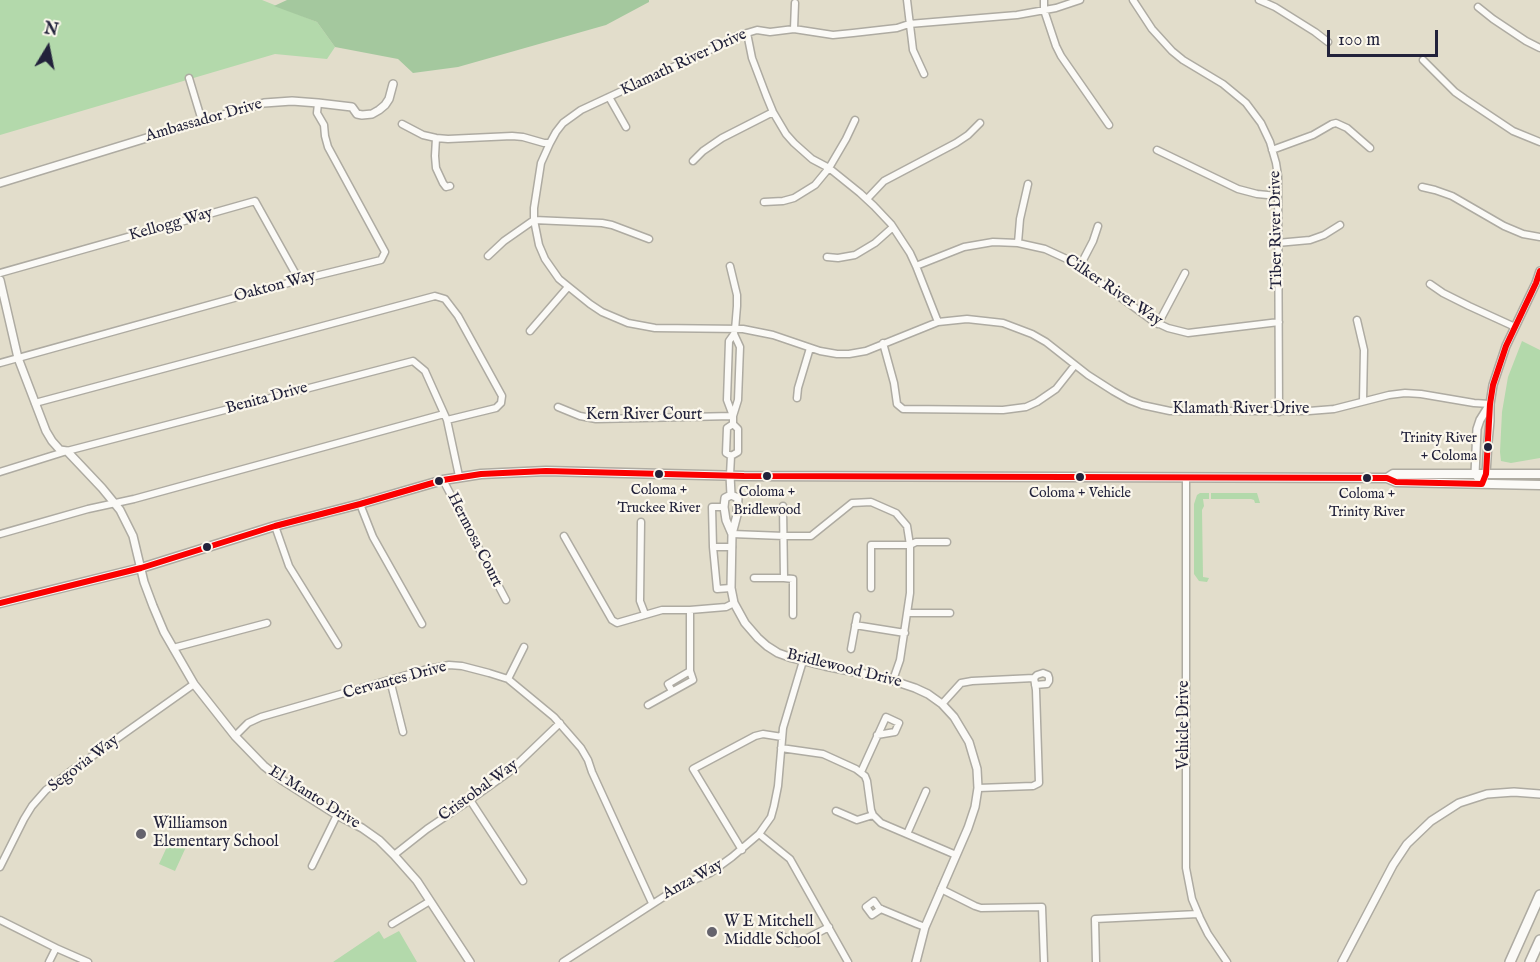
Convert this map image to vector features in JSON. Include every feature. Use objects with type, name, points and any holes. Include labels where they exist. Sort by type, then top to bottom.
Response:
[{"type":"main road","points":[[0,603],[141,568],[275,526],[443,480],[492,473],[546,471],[730,476],[1387,478],[1396,482],[1540,485]]},
{"type":"main road","points":[[1387,478],[1393,474],[1540,474]]},
{"type":"main road","points":[[1510,962],[1540,895]]},
{"type":"main road","points":[[1530,962],[1540,940]]},
{"type":"street","points":[[907,0],[913,50],[924,74]]},
{"type":"street","points":[[1044,0],[1044,10],[1061,56],[1109,125]]},
{"type":"street","name":"Klamath River Drive","points":[[1080,0],[1017,15],[909,24],[897,28],[833,35],[794,29],[770,32],[757,30],[737,36],[609,97],[563,123],[541,163],[534,220],[539,245],[545,260],[568,286],[602,312],[634,324],[655,328],[773,335],[825,352],[849,354],[866,351],[938,322],[967,319],[1003,323],[1046,342],[1113,391],[1129,400],[1153,408],[1189,412],[1322,410],[1389,395],[1421,394],[1490,404]]},
{"type":"street","name":"Tiber River Drive","points":[[1134,0],[1152,29],[1172,51],[1223,84],[1246,103],[1261,123],[1272,150],[1278,176],[1279,412]]},
{"type":"street","points":[[1259,0],[1328,42]]},
{"type":"street","points":[[794,29],[795,3]]},
{"type":"street","points":[[1478,7],[1526,41],[1540,48]]},
{"type":"street","points":[[747,33],[753,58],[773,112],[786,134],[812,159],[829,168],[867,199],[893,227],[910,253],[938,322]]},
{"type":"street","points":[[1423,60],[1455,92],[1513,131],[1540,142]]},
{"type":"street","points":[[189,78],[202,121]]},
{"type":"street","name":"Ambassador Drive","points":[[0,183],[264,103],[292,101],[318,103],[352,107],[357,114],[372,114],[385,105],[393,84]]},
{"type":"street","name":"Klamath River Drive","points":[[609,97],[626,127]]},
{"type":"street","name":"Oakton Way","points":[[0,363],[299,280],[381,260],[385,252],[328,147],[324,125],[317,113],[318,103]]},
{"type":"street","points":[[693,160],[722,138],[773,112]]},
{"type":"street","points":[[764,202],[783,201],[815,185],[829,168],[855,120]]},
{"type":"street","points":[[867,199],[884,181],[956,143],[980,123]]},
{"type":"street","points":[[1272,150],[1313,135],[1336,123],[1347,128],[1370,148]]},
{"type":"street","points":[[402,124],[436,138],[512,136],[550,143]]},
{"type":"street","points":[[436,138],[436,168],[446,187],[450,186]]},
{"type":"street","points":[[1156,150],[1238,189],[1278,196]]},
{"type":"street","points":[[1018,243],[1020,219],[1028,184]]},
{"type":"street","points":[[1422,187],[1452,196],[1504,226],[1523,234],[1540,237]]},
{"type":"street","name":"Kellogg Way","points":[[0,273],[255,201],[299,280]]},
{"type":"street","points":[[488,256],[504,241],[534,220],[602,223],[649,239]]},
{"type":"street","points":[[1277,243],[1310,240],[1340,225]]},
{"type":"street","points":[[1080,266],[1098,226]]},
{"type":"street","points":[[827,257],[844,258],[855,255],[875,243],[893,227]]},
{"type":"street","name":"Cilker River Way","points":[[916,266],[964,247],[993,242],[1018,243],[1045,249],[1080,266],[1158,324],[1178,331],[1188,333],[1279,322]]},
{"type":"street","points":[[730,266],[737,295],[734,331],[729,341],[727,400],[733,416]]},
{"type":"street","points":[[1482,484],[1486,474],[1493,385],[1500,362],[1540,271]]},
{"type":"street","points":[[1158,324],[1185,273]]},
{"type":"street","name":"El Manto Drive","points":[[0,280],[18,358],[46,431],[60,450],[67,451],[115,504],[127,522],[153,606],[173,648],[194,684],[235,736],[264,766],[289,785],[362,828],[394,855],[417,881],[470,962]]},
{"type":"street","points":[[1430,284],[1443,293],[1515,327]]},
{"type":"street","points":[[530,331],[568,286]]},
{"type":"street","points":[[0,534],[88,509],[115,504],[446,417],[496,408],[501,403],[502,396],[458,316],[445,298],[435,296],[35,403]]},
{"type":"street","points":[[1357,320],[1364,350],[1363,400]]},
{"type":"street","points":[[731,456],[738,452],[738,429],[733,424],[733,416],[738,400],[740,347],[734,331]]},
{"type":"street","points":[[883,343],[894,383],[897,405],[903,409],[1004,410],[1026,407],[1047,397],[1075,365]]},
{"type":"street","points":[[797,398],[810,348]]},
{"type":"street","name":"Benita Drive","points":[[0,472],[67,451],[413,361],[425,370],[446,417],[459,476]]},
{"type":"street","points":[[1482,484],[1475,474],[1477,429],[1490,404]]},
{"type":"street","name":"Kern River Court","points":[[558,407],[580,416],[596,419],[733,416]]},
{"type":"street","points":[[731,456],[726,453],[727,428],[733,424]]},
{"type":"street","points":[[730,476],[731,456]]},
{"type":"street","name":"Bridlewood Drive","points":[[730,476],[731,495],[738,498],[737,516],[732,534],[731,588],[734,603],[745,623],[758,638],[767,646],[803,661],[893,680],[915,688],[942,704],[954,717],[969,742],[977,769],[978,788],[975,807],[925,927],[916,962]]},
{"type":"street","name":"Vehicle Drive","points":[[1186,478],[1185,855],[1192,899],[1208,934],[1227,962]]},
{"type":"street","name":"Hermosa Court","points":[[443,480],[506,600]]},
{"type":"street","points":[[731,495],[725,498],[724,507],[712,507],[717,589],[731,588]]},
{"type":"street","points":[[732,534],[811,536],[852,503],[871,502],[896,513],[907,526],[910,545],[910,593],[900,660],[893,680]]},
{"type":"street","points":[[360,504],[373,537],[422,624]]},
{"type":"street","points":[[783,506],[784,578]]},
{"type":"street","name":"Bridlewood Drive","points":[[724,507],[732,534]]},
{"type":"street","points":[[641,522],[640,601],[645,614]]},
{"type":"street","points":[[275,526],[289,566],[338,645]]},
{"type":"street","points":[[564,536],[612,620],[617,623],[662,610],[726,607],[734,603]]},
{"type":"street","points":[[871,588],[871,546],[947,542]]},
{"type":"street","points":[[713,547],[732,547]]},
{"type":"street","points":[[754,578],[793,579],[793,615]]},
{"type":"street","points":[[648,705],[693,680],[690,671],[690,610]]},
{"type":"street","points":[[907,613],[950,613]]},
{"type":"street","points":[[851,649],[857,616]]},
{"type":"street","points":[[173,648],[267,623]]},
{"type":"street","points":[[855,625],[905,633]]},
{"type":"street","points":[[508,679],[524,647]]},
{"type":"street","name":"Anza Way","points":[[563,962],[652,903],[682,885],[710,873],[742,850],[759,834],[771,817],[778,791],[782,737],[803,661]]},
{"type":"street","name":"Cervantes Drive","points":[[235,736],[248,723],[261,717],[424,670],[449,665],[462,666],[508,679],[560,723],[581,748],[652,903]]},
{"type":"street","points":[[942,704],[961,683],[1034,678],[1043,673],[1048,675],[1047,684],[1035,685]]},
{"type":"street","points":[[978,788],[1032,786],[1039,783],[1034,678]]},
{"type":"street","points":[[390,680],[403,732]]},
{"type":"street","name":"Segovia Way","points":[[0,867],[24,819],[46,790],[194,684]]},
{"type":"street","name":"Cristobal Way","points":[[394,855],[509,772],[560,723]]},
{"type":"street","points":[[861,772],[878,735]]},
{"type":"street","points":[[742,850],[693,769],[756,736],[782,737]]},
{"type":"street","points":[[781,748],[823,754],[861,772],[867,781],[873,815],[881,823],[956,855]]},
{"type":"street","points":[[907,834],[926,791]]},
{"type":"street","points":[[1342,962],[1393,866],[1407,844],[1425,826],[1459,803],[1487,794],[1514,792],[1540,794]]},
{"type":"street","points":[[470,800],[523,881]]},
{"type":"street","points":[[836,811],[857,820],[873,815]]},
{"type":"street","points":[[312,866],[337,815]]},
{"type":"street","points":[[759,834],[790,859],[848,962]]},
{"type":"street","points":[[941,889],[981,908],[1042,907],[1044,962]]},
{"type":"street","points":[[392,924],[430,901]]},
{"type":"street","points":[[881,909],[925,927]]},
{"type":"street","points":[[1096,962],[1095,919],[1198,914]]},
{"type":"street","points":[[0,921],[88,962]]},
{"type":"street","points":[[779,935],[798,943],[829,927]]},
{"type":"street","points":[[49,962],[56,948]]},
{"type":"green space","points":[[0,0],[262,0],[317,22],[335,47],[327,59],[275,54],[0,135]]},
{"type":"green space","points":[[287,0],[649,0],[649,2],[606,25],[458,67],[413,73],[398,59],[335,47],[317,22],[274,6]]},
{"type":"green space","points":[[1522,341],[1540,350],[1540,458],[1511,463],[1501,461],[1502,412],[1508,377]]},
{"type":"green space","points":[[1200,493],[1209,493],[1209,499],[1203,499],[1202,510],[1203,577],[1209,578],[1207,582],[1199,581],[1194,574],[1194,504]]},
{"type":"green space","points":[[1211,493],[1257,493],[1260,503],[1255,503],[1251,499],[1211,499]]},
{"type":"green space","points":[[171,838],[186,847],[175,871],[159,864]]},
{"type":"green space","points":[[379,931],[384,939],[399,931],[417,962],[333,962]]},
{"type":"transit line","points":[[0,603],[141,568],[275,526],[443,480],[481,474],[546,471],[744,476],[1387,478],[1396,482],[1482,484],[1486,474],[1493,385],[1506,346],[1540,271]]},
{"type":"place","name":"Trinity River + Coloma","points":[[1488,447]]},
{"type":"place","name":"Coloma + Truckee River","points":[[659,474]]},
{"type":"place","name":"Coloma + Bridlewood","points":[[767,476]]},
{"type":"place","name":"Coloma + Vehicle","points":[[1080,477]]},
{"type":"place","name":"Coloma + Trinity River","points":[[1367,478]]},
{"type":"place","name":"Williamson Elementary School","points":[[141,834]]},
{"type":"place","name":"W E Mitchell Middle School","points":[[712,932]]}]
